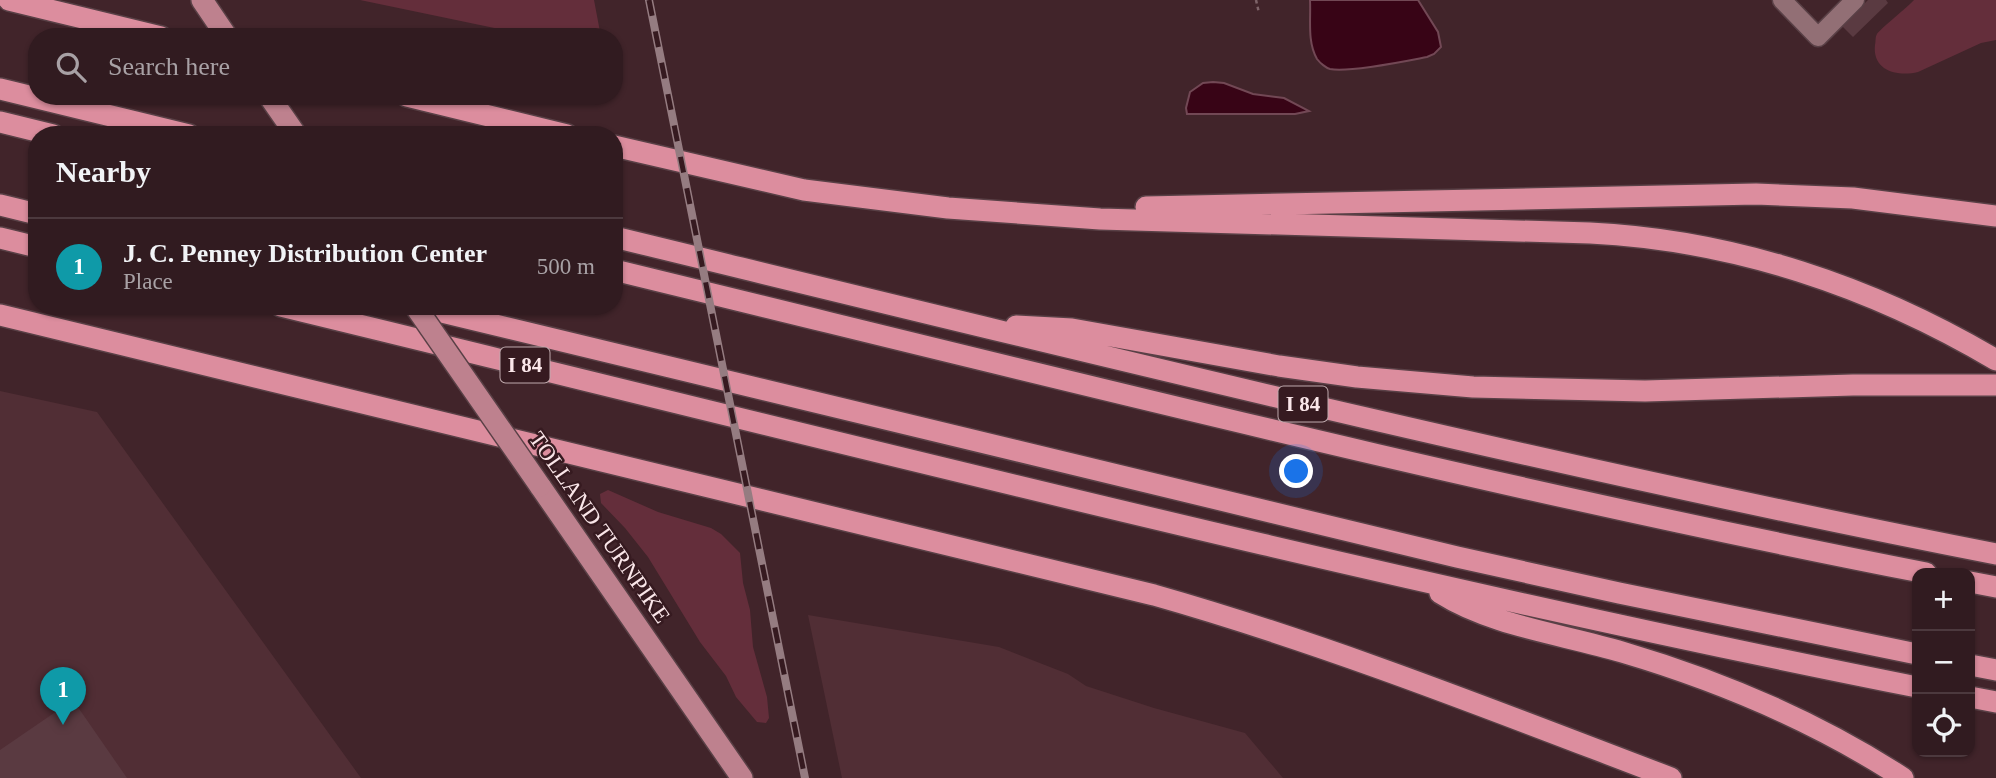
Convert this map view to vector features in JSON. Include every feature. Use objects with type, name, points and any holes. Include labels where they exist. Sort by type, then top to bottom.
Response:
[{"type":"highway","points":[[9,0],[124,28]]},
{"type":"highway","points":[[0,89],[28,96]]},
{"type":"highway","points":[[66,105],[152,126]]},
{"type":"highway","points":[[444,105],[530,126]]},
{"type":"highway","points":[[0,122],[28,129]]},
{"type":"highway","points":[[623,148],[759,181],[838,195],[948,208],[1033,212],[1100,219],[1590,233],[1662,239],[1776,264],[1823,278],[1920,319],[1996,360]]},
{"type":"highway","points":[[1033,212],[1099,208],[1755,194],[1893,202],[1996,216]]},
{"type":"highway","points":[[0,205],[28,212]]},
{"type":"highway","points":[[0,238],[28,245]]},
{"type":"highway","name":"I 84","points":[[623,239],[1568,465],[1996,554]]},
{"type":"highway","points":[[623,272],[1477,478],[1912,570]]},
{"type":"highway","points":[[0,315],[1154,595],[1337,652],[1671,778]]},
{"type":"highway","name":"I 84","points":[[318,315],[1424,582],[1912,686]]},
{"type":"highway","points":[[453,315],[1457,557],[1912,653]]},
{"type":"highway","points":[[985,327],[1035,326],[1072,329],[1306,370],[1440,385],[1645,391],[1996,385]]},
{"type":"highway","points":[[1424,582],[1448,598],[1485,616],[1622,652],[1731,690],[1816,729],[1903,778]]},
{"type":"highway","points":[[1975,583],[1996,587]]},
{"type":"highway","points":[[1975,666],[1996,670]]},
{"type":"highway","points":[[1975,698],[1996,702]]},
{"type":"main road","points":[[202,0],[221,28]]},
{"type":"main road","points":[[275,105],[290,126]]},
{"type":"main road","name":"TOLLAND TURNPIKE","points":[[422,315],[742,778]]},
{"type":"street","points":[[1782,0],[1818,37],[1855,0]]},
{"type":"path","points":[[1256,0],[1259,13]]},
{"type":"shaded area","points":[[360,0],[594,0],[599,28],[495,28]]},
{"type":"shaded area","points":[[1310,0],[1418,0],[1438,32],[1441,47],[1427,57],[1406,61],[1339,70],[1328,68],[1317,59],[1312,45]]},
{"type":"shaded area","points":[[1914,0],[1996,0],[1996,40],[1981,43],[1918,72],[1902,74],[1888,70],[1882,66],[1875,54],[1876,35]]},
{"type":"shaded area","points":[[1203,83],[1224,83],[1253,94],[1284,98],[1309,111],[1295,114],[1187,114],[1190,92]]},
{"type":"shaded area","points":[[0,391],[97,412],[361,778],[0,778]]},
{"type":"shaded area","points":[[608,490],[658,512],[711,528],[740,553],[753,647],[767,697],[769,718],[766,723],[757,722],[736,697],[726,676],[700,642],[648,557],[601,503],[600,494]]},
{"type":"shaded area","points":[[808,615],[999,647],[1068,674],[1086,686],[1245,733],[1283,778],[842,778]]},
{"type":"building","points":[[1868,0],[1886,0],[1888,3],[1853,37],[1842,26]]},
{"type":"building","points":[[73,700],[127,778],[0,778],[0,750]]},
{"type":"railway","points":[[649,0],[805,778]]},
{"type":"place","name":"J. C. Penney Distribution Center","points":[[63,725]]}]
